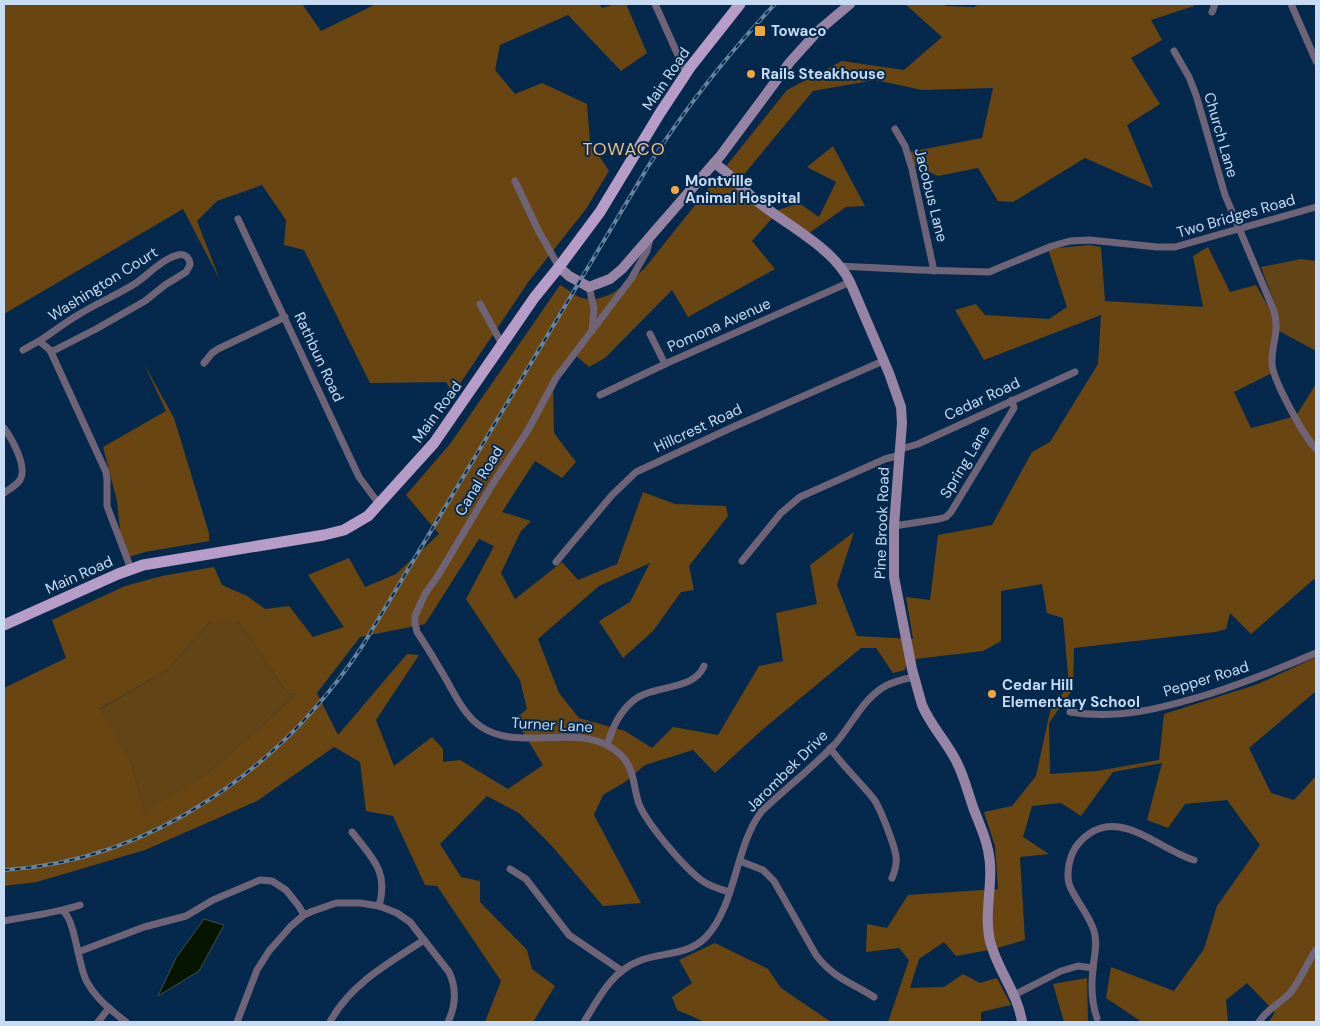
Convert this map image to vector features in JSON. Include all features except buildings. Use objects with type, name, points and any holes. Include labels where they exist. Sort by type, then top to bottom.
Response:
[{"type":"main road","name":"Main Road","points":[[4,626],[132,569],[156,562],[297,540],[344,530],[368,516],[434,443],[534,298],[600,212],[686,73],[740,4]]},
{"type":"street","points":[[655,4],[686,73]]},
{"type":"street","points":[[589,287],[610,279],[650,239],[714,163],[790,62],[818,31],[850,4]]},
{"type":"street","points":[[1212,12],[1215,4]]},
{"type":"street","points":[[1291,4],[1316,61]]},
{"type":"street","name":"Church Lane","points":[[1174,51],[1189,77],[1196,95],[1220,181],[1238,229],[1274,310],[1277,322],[1277,336],[1272,355],[1274,376],[1288,404],[1316,449]]},
{"type":"street","name":"Jacobus Lane","points":[[895,129],[912,168],[934,271]]},
{"type":"street","name":"Pine Brook Road","points":[[714,163],[724,169],[748,194],[821,248],[839,266],[850,282],[901,406],[902,423],[894,526],[894,577],[914,677],[926,715],[954,756],[988,848],[991,872],[988,918],[990,942],[996,961],[1014,995],[1022,1022]]},
{"type":"street","points":[[515,181],[538,230],[559,267],[569,276],[589,287],[594,308],[592,332]]},
{"type":"street","name":"Two Bridges Road","points":[[839,266],[989,272],[1052,246],[1070,241],[1090,240],[1169,248],[1316,207]]},
{"type":"street","name":"Rathbun Road","points":[[238,219],[359,477],[379,504]]},
{"type":"street","name":"Canal Road","points":[[428,649],[417,632],[414,623],[415,616],[425,594],[439,574],[492,484],[528,430],[556,378],[631,279],[647,251],[650,239]]},
{"type":"street","name":"Washington Court","points":[[23,350],[76,315],[138,281],[160,264],[177,255],[185,255],[188,258],[190,265],[186,272],[165,285],[153,296],[51,352]]},
{"type":"street","name":"Pomona Avenue","points":[[600,395],[850,282]]},
{"type":"street","points":[[480,304],[502,344]]},
{"type":"street","points":[[204,363],[218,349],[285,317]]},
{"type":"street","points":[[650,334],[665,364]]},
{"type":"street","points":[[39,341],[51,352],[106,472],[107,506],[132,569]]},
{"type":"street","name":"Hillcrest Road","points":[[556,562],[612,495],[636,472],[734,426],[883,361]]},
{"type":"street","name":"Cedar Road","points":[[742,562],[781,513],[800,497],[1075,372]]},
{"type":"street","name":"Spring Lane","points":[[894,526],[943,518],[951,512],[1014,408],[1012,400]]},
{"type":"street","points":[[4,428],[21,461],[22,469],[22,476],[18,483],[4,493]]},
{"type":"street","name":"Turner Lane","points":[[428,649],[467,714],[485,729],[508,737],[594,740],[607,745],[622,756],[631,769],[639,804],[648,822],[697,876],[710,885],[728,892]]},
{"type":"street","name":"Pepper Road","points":[[1070,712],[1091,716],[1110,716],[1168,707],[1254,679],[1316,653]]},
{"type":"street","points":[[607,745],[617,718],[633,700],[654,690],[693,680],[700,674],[704,666]]},
{"type":"street","name":"Jarombek Drive","points":[[585,1022],[608,984],[622,971],[640,961],[687,949],[701,942],[714,926],[753,826],[762,812],[830,748],[851,725],[874,694],[887,685],[914,677]]},
{"type":"street","points":[[830,748],[872,798],[881,812],[896,854],[896,865],[892,878]]},
{"type":"street","points":[[1097,1018],[1092,1000],[1096,948],[1094,931],[1069,883],[1068,867],[1073,850],[1087,834],[1109,827],[1137,831],[1182,857],[1194,860]]},
{"type":"street","points":[[352,832],[381,874],[383,889],[379,906]]},
{"type":"street","points":[[740,861],[763,870],[774,882],[823,965],[835,976],[874,997]]},
{"type":"street","points":[[510,869],[526,880],[570,935],[622,971]]},
{"type":"street","points":[[78,952],[144,927],[186,916],[213,900],[260,880],[272,881],[286,890],[298,904],[304,916]]},
{"type":"street","points":[[237,1022],[262,959],[291,926],[304,916],[328,905],[344,902],[360,902],[389,909],[410,922],[449,972],[454,983],[455,999],[448,1022]]},
{"type":"street","points":[[4,920],[52,911],[63,911],[80,905]]},
{"type":"street","points":[[63,911],[69,918],[82,972],[87,982],[94,994],[126,1022]]},
{"type":"street","points":[[330,1022],[344,1000],[364,980],[424,940]]},
{"type":"street","points":[[1259,1022],[1270,1008],[1288,996],[1293,990],[1316,950]]},
{"type":"street","points":[[1014,995],[1070,967],[1093,968]]},
{"type":"street","points":[[98,1022],[109,1008]]},
{"type":"shaded area","points":[[4,4],[302,4],[321,31],[376,4],[599,4],[602,8],[616,4],[626,4],[647,53],[621,71],[568,15],[500,45],[495,70],[515,94],[542,83],[587,104],[590,142],[609,171],[586,209],[529,281],[453,394],[446,382],[370,383],[304,250],[284,245],[286,220],[262,185],[217,201],[197,221],[220,280],[183,209],[4,314]]},
{"type":"shaded area","points":[[905,4],[943,4],[946,6],[974,7],[979,4],[1195,4],[1194,6],[1151,20],[1162,40],[1131,58],[1160,104],[1127,125],[1153,188],[1085,158],[1013,202],[998,201],[978,168],[938,176],[914,165],[909,152],[982,138],[993,88],[922,90],[875,80],[813,91],[736,184],[772,212],[799,203],[819,217],[836,182],[807,167],[833,146],[865,206],[846,207],[805,236],[775,215],[752,241],[775,269],[688,317],[672,290],[605,358],[589,367],[575,355],[553,384],[554,433],[576,462],[562,478],[535,461],[502,512],[531,521],[521,531],[501,573],[515,599],[562,562],[578,580],[617,564],[643,492],[675,504],[726,506],[728,516],[689,566],[694,590],[681,592],[653,631],[623,658],[599,621],[630,602],[650,563],[599,586],[538,639],[559,693],[579,718],[625,731],[652,748],[673,727],[718,735],[759,666],[783,661],[776,613],[817,604],[810,565],[854,532],[837,585],[857,636],[913,639],[906,597],[930,600],[938,535],[992,525],[1032,452],[1050,442],[1098,364],[1101,315],[984,360],[955,310],[976,304],[985,315],[1049,319],[1067,307],[1048,249],[1089,245],[1101,247],[1105,301],[1203,307],[1193,256],[1208,247],[1230,292],[1256,285],[1277,322],[1274,372],[1234,392],[1251,428],[1296,416],[1316,384],[1316,580],[1314,579],[1251,634],[1230,613],[1226,629],[1215,632],[1074,648],[1073,689],[1049,723],[1050,774],[1097,771],[1159,760],[1164,714],[1258,684],[1316,657],[1316,691],[1249,748],[1271,793],[1294,800],[1316,776],[1316,1022],[1269,1022],[1275,1012],[1247,983],[1226,1000],[1228,1022],[1142,1022],[1106,998],[1111,967],[1174,991],[1204,949],[1217,906],[1260,845],[1227,800],[1185,804],[1168,828],[1147,820],[1162,763],[1113,772],[1081,816],[1061,803],[1032,806],[1023,837],[1049,854],[1020,857],[1025,940],[994,949],[956,956],[944,942],[919,959],[910,988],[944,987],[963,974],[980,983],[997,978],[1011,1005],[981,1012],[981,1022],[888,1022],[909,960],[899,948],[866,952],[867,924],[887,928],[908,895],[998,889],[995,846],[984,812],[1012,806],[1036,776],[1051,707],[1069,686],[1063,618],[1047,613],[1042,584],[1001,591],[1001,641],[983,651],[907,660],[905,670],[893,673],[876,648],[861,648],[762,730],[715,773],[693,750],[645,765],[625,782],[603,795],[594,815],[641,903],[603,906],[551,845],[519,813],[487,796],[440,844],[461,877],[480,881],[480,902],[527,950],[532,969],[555,986],[533,1022],[485,1022],[501,981],[437,886],[425,885],[393,816],[366,811],[360,762],[334,747],[257,801],[145,850],[37,882],[4,886],[4,688],[66,658],[52,620],[125,586],[162,576],[214,567],[222,585],[247,596],[265,609],[289,606],[313,637],[344,627],[308,575],[349,558],[365,587],[396,574],[439,534],[406,495],[450,444],[560,285],[577,296],[595,299],[613,293],[644,269],[787,90],[842,61],[904,70],[942,37]],"holes":[[[479,539],[494,546],[466,599],[520,680],[527,709],[515,719],[543,765],[508,789],[460,760],[443,762],[443,749],[432,737],[394,766],[376,720],[419,655],[407,654],[338,735],[317,693],[360,637],[425,624]],[[211,621],[238,621],[288,694],[296,695],[211,771],[144,813],[131,761],[99,709],[167,670]]]},
{"type":"shaded area","points":[[1301,259],[1316,261],[1316,351],[1279,331],[1277,310],[1261,267]]},
{"type":"shaded area","points":[[144,364],[174,418],[209,533],[209,541],[145,552],[123,559],[117,501],[103,447],[166,411]]},
{"type":"shaded area","points":[[211,621],[238,621],[288,694],[296,695],[211,771],[144,814],[131,761],[98,710],[167,670]]},
{"type":"shaded area","points":[[204,919],[224,925],[199,971],[158,996],[176,958]]},
{"type":"shaded area","points":[[715,943],[768,969],[781,988],[831,1022],[705,1022],[677,1010],[672,997],[692,983],[679,960]]},
{"type":"shaded area","points":[[1087,978],[1088,1022],[1064,1022],[1053,984]]},
{"type":"railway","points":[[4,870],[59,863],[111,848],[162,827],[209,800],[253,767],[294,730],[331,689],[363,645],[649,165],[708,82],[775,4]]},
{"type":"place","name":"Towaco","points":[[760,31]]},
{"type":"place","name":"Rails Steakhouse","points":[[751,74]]},
{"type":"place","name":"Montville Animal Hospital","points":[[675,190]]},
{"type":"place","name":"Cedar Hill Elementary School","points":[[992,694]]},
{"type":"district","name":"TOWACO","points":[[624,149]]}]
